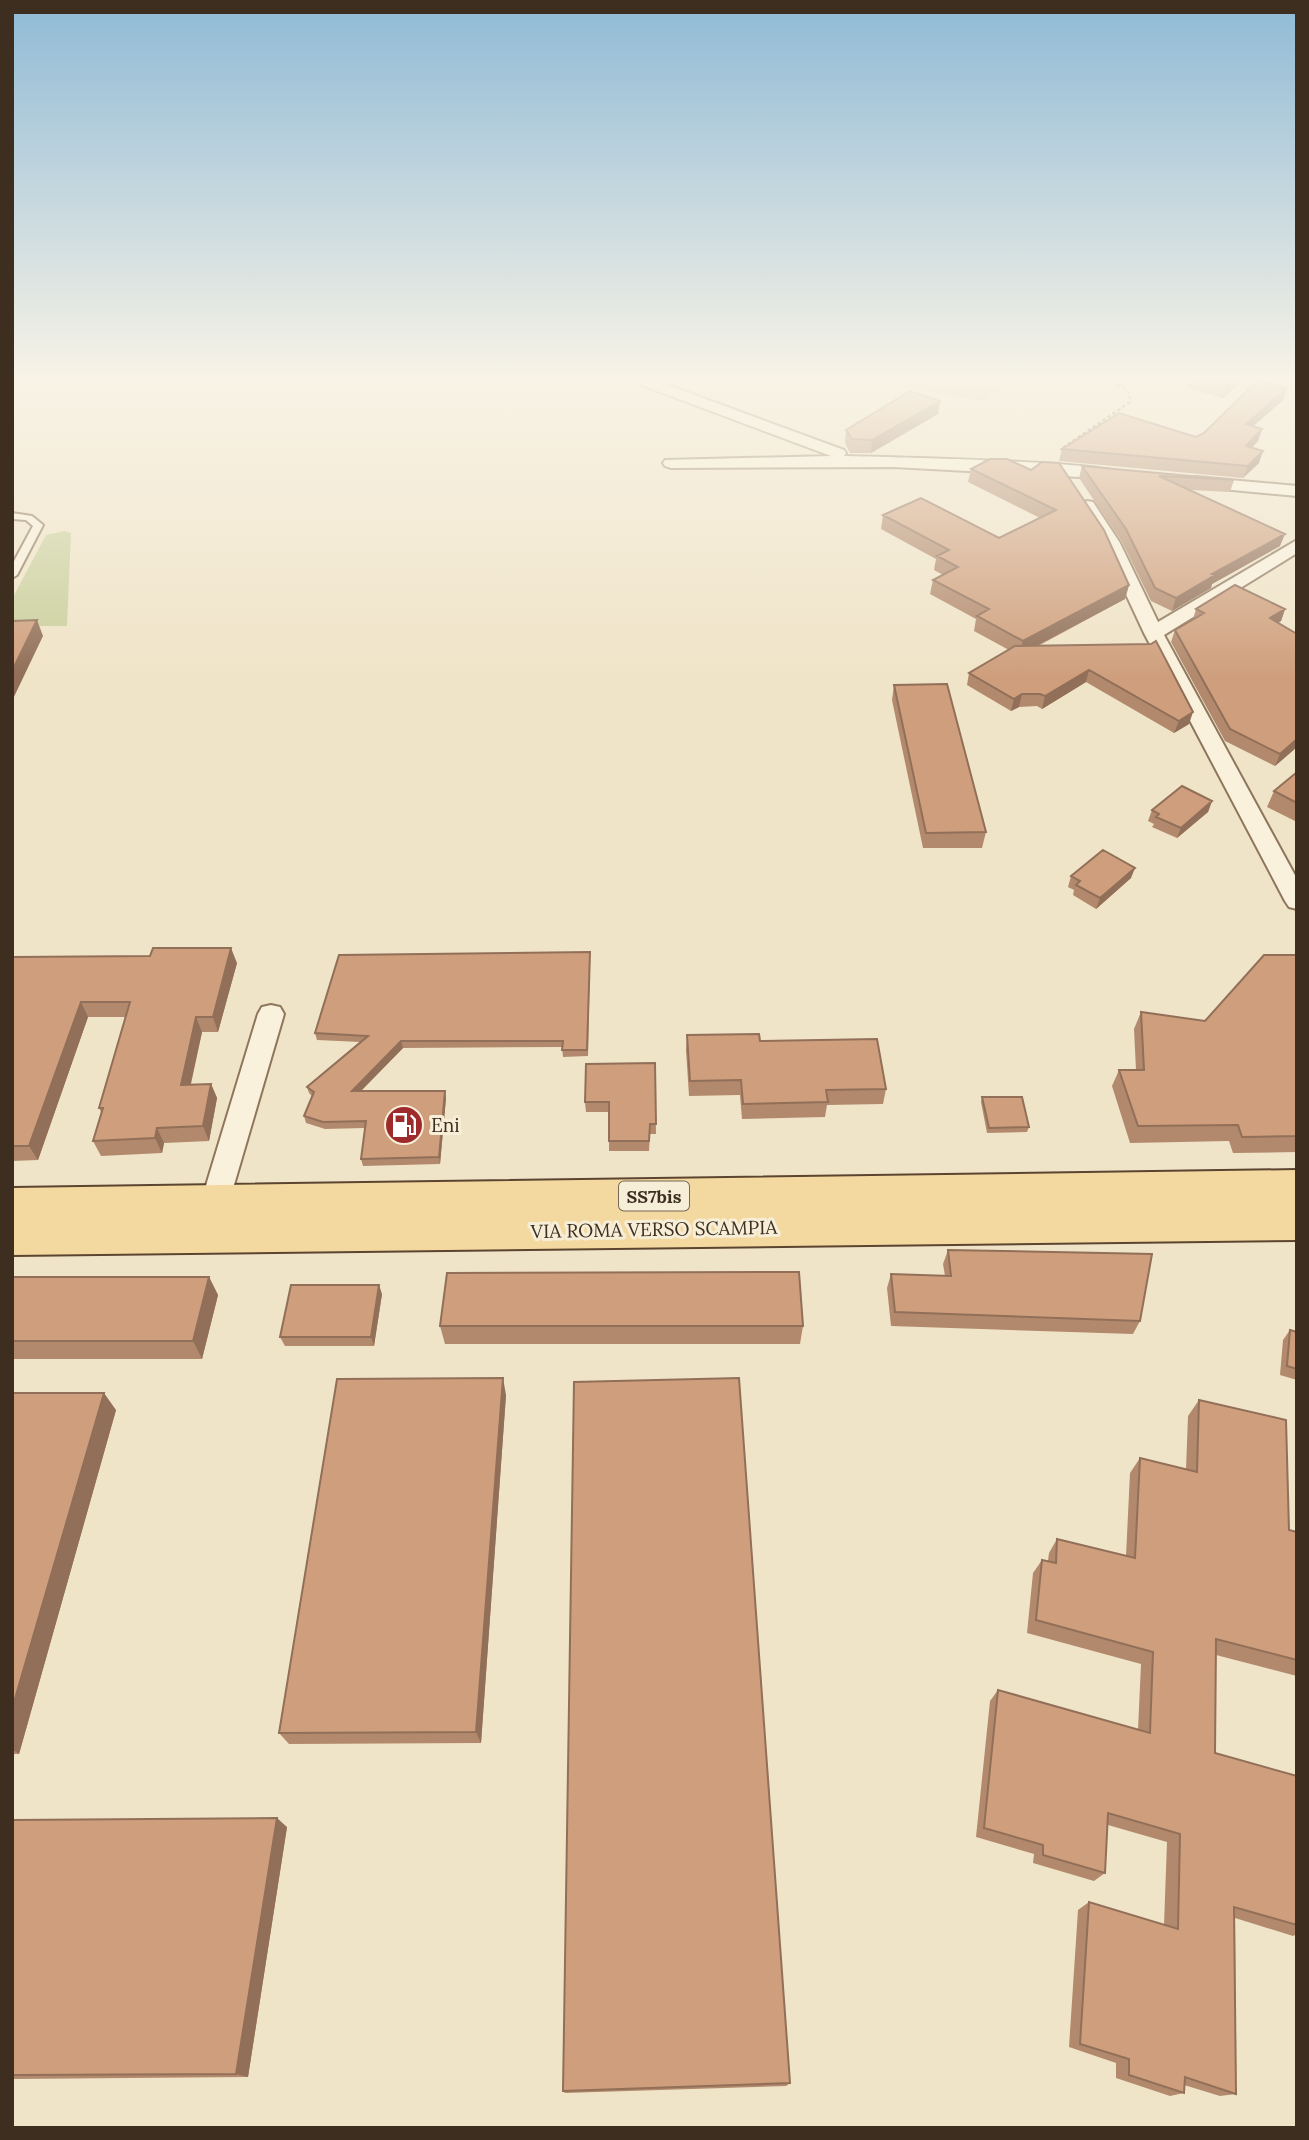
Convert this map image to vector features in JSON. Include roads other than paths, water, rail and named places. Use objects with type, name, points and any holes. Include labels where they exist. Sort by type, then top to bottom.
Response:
[{"type":"main road","name":"VIA ROMA VERSO SCAMPIA","points":[[12,1237],[211,1218],[1297,1187]]},
{"type":"main road","name":"VIA ROMA VERSO SCAMPIA","points":[[12,1205],[211,1218],[1297,1222]]},
{"type":"street","points":[[1067,477],[1111,543],[1154,633],[1297,901]]},
{"type":"street","points":[[1186,481],[1297,491]]},
{"type":"street","points":[[1154,633],[1297,545]]},
{"type":"street","points":[[211,1218],[271,1014]]},
{"type":"lane","points":[[12,516],[29,518],[38,525],[12,575]]},
{"type":"place","name":"Eni","points":[[404,1125]]}]
